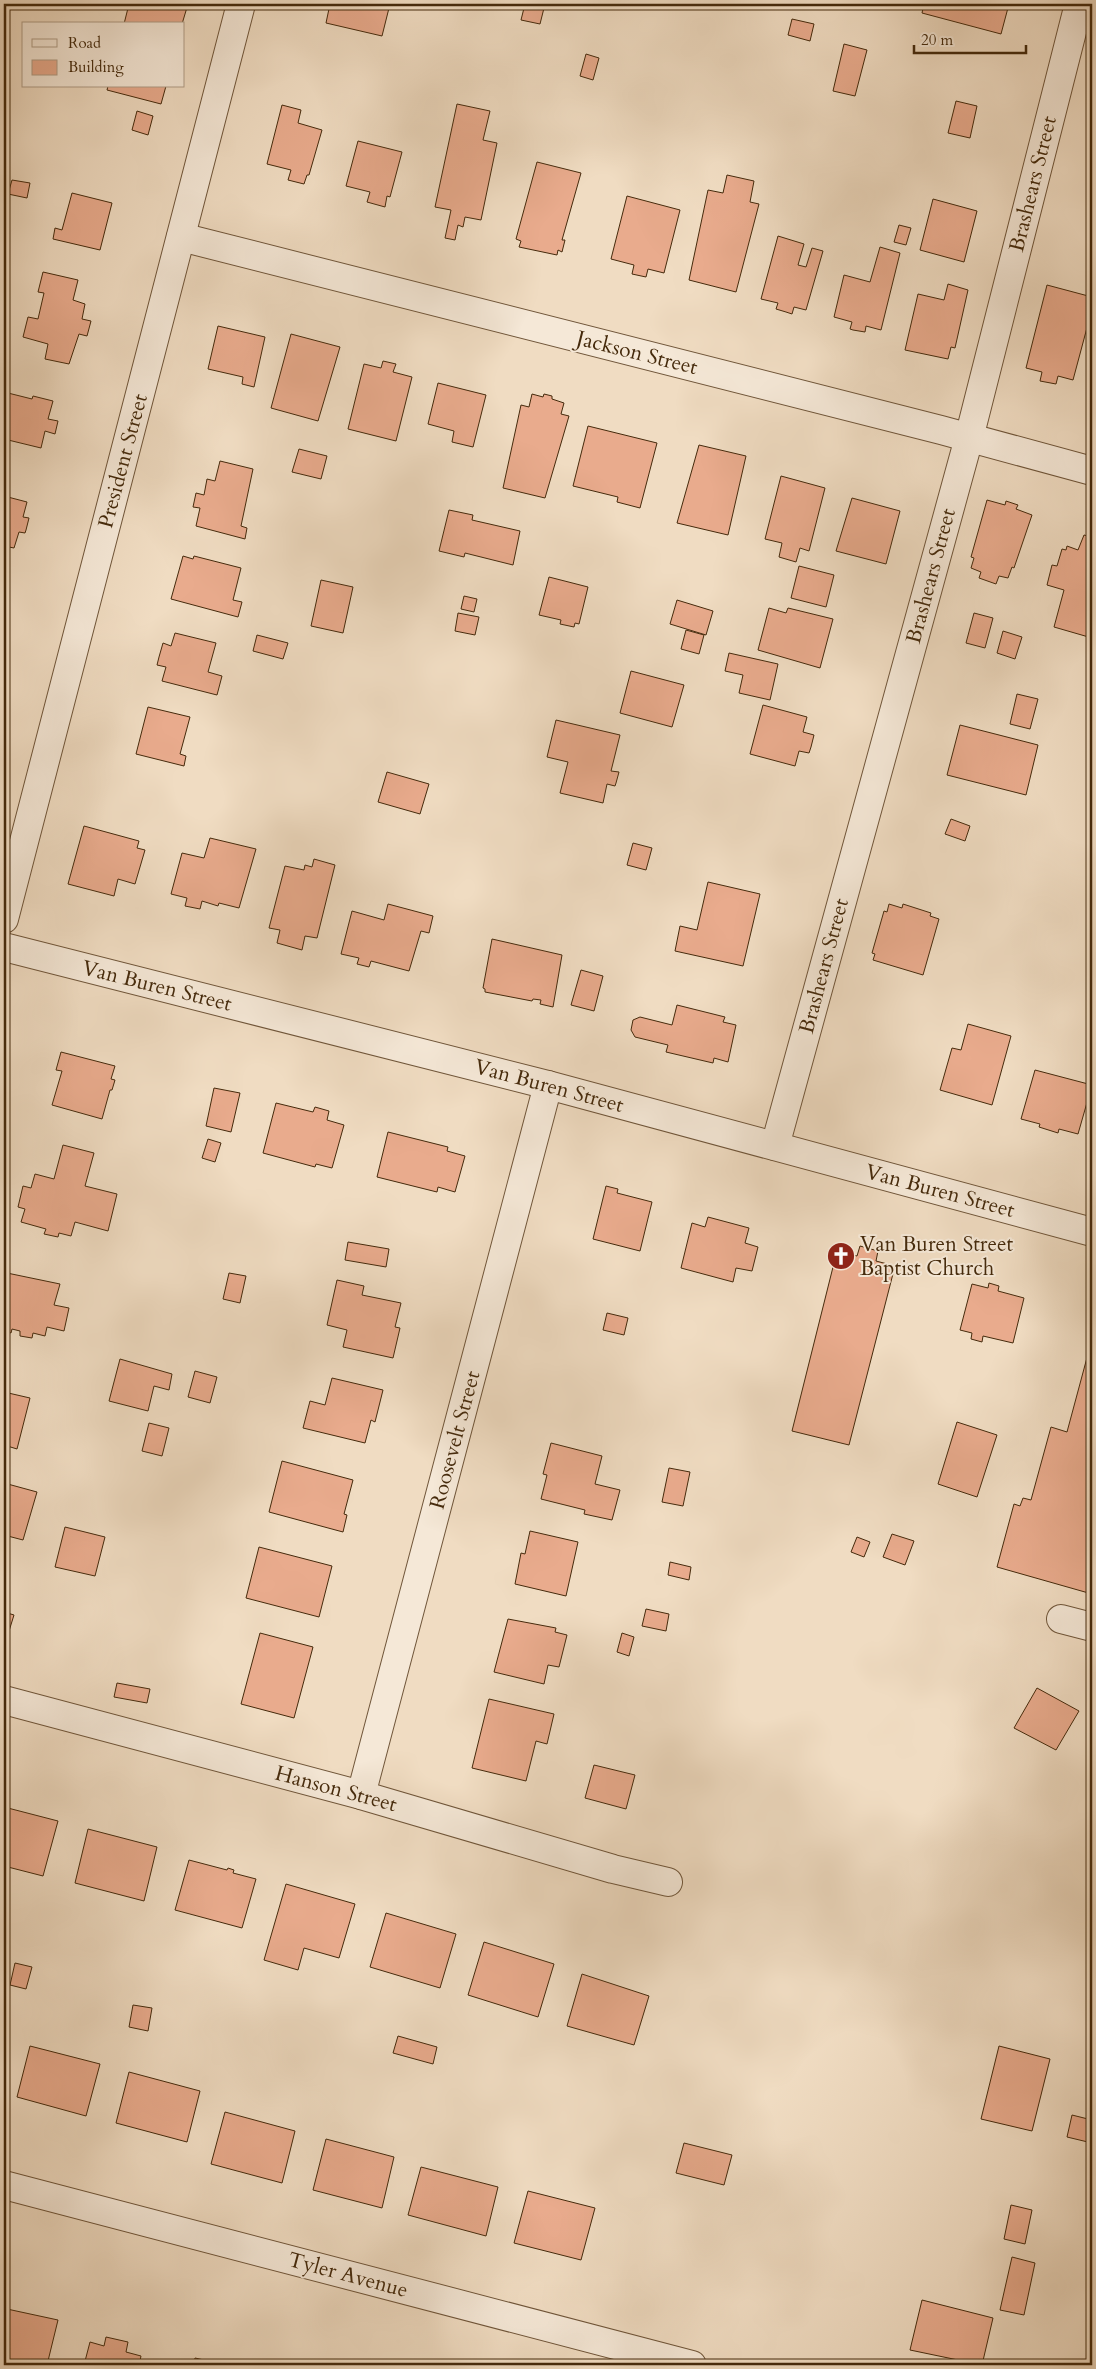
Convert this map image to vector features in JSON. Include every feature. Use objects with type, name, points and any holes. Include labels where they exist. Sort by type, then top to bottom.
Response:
[{"type":"street","name":"President Street","points":[[4,919],[241,4]]},
{"type":"street","name":"Brashears Street","points":[[776,1146],[968,438],[1079,4]]},
{"type":"street","name":"Jackson Street","points":[[181,237],[1092,471]]},
{"type":"street","name":"Van Buren Street","points":[[4,947],[548,1085],[1092,1232]]},
{"type":"street","name":"Roosevelt Street","points":[[361,1795],[548,1085]]},
{"type":"street","points":[[1061,1619],[1092,1627]]},
{"type":"street","name":"Hanson Street","points":[[4,1700],[361,1795],[606,1867],[668,1882]]},
{"type":"street","name":"Tyler Avenue","points":[[4,2185],[692,2365]]},
{"type":"building","points":[[129,4],[188,4],[183,22],[124,22]]},
{"type":"building","points":[[330,4],[390,4],[382,36],[326,23]]},
{"type":"building","points":[[525,4],[545,4],[540,24],[521,20]]},
{"type":"building","points":[[924,4],[1009,4],[1001,34],[922,13]]},
{"type":"building","points":[[792,19],[814,24],[810,41],[788,35]]},
{"type":"building","points":[[844,44],[867,50],[855,96],[833,91]]},
{"type":"building","points":[[586,54],[599,58],[593,80],[580,76]]},
{"type":"building","points":[[108,88],[165,88],[161,104],[107,90]]},
{"type":"building","points":[[956,101],[977,106],[970,138],[948,133]]},
{"type":"building","points":[[457,104],[490,111],[483,140],[497,143],[481,220],[465,217],[463,227],[458,225],[455,240],[445,238],[451,210],[435,207]]},
{"type":"building","points":[[282,105],[301,110],[298,123],[322,130],[309,175],[307,175],[304,184],[288,180],[291,170],[267,164]]},
{"type":"building","points":[[137,111],[153,116],[148,135],[132,130]]},
{"type":"building","points":[[358,141],[402,152],[390,197],[387,196],[385,207],[367,202],[370,192],[346,186]]},
{"type":"building","points":[[537,162],[581,173],[562,240],[565,240],[562,252],[558,250],[557,255],[519,247],[521,241],[516,239]]},
{"type":"building","points":[[727,175],[754,181],[750,202],[759,204],[736,292],[689,280],[708,190],[723,193]]},
{"type":"building","points":[[12,180],[30,183],[27,198],[8,194]]},
{"type":"building","points":[[72,193],[112,203],[100,250],[53,239],[55,228],[62,230]]},
{"type":"building","points":[[627,196],[680,210],[664,273],[648,269],[646,277],[632,274],[634,265],[611,259]]},
{"type":"building","points":[[933,199],[977,211],[964,262],[920,250]]},
{"type":"building","points":[[899,225],[911,228],[906,245],[894,242]]},
{"type":"building","points":[[778,236],[804,244],[798,265],[806,267],[812,248],[823,251],[806,310],[794,307],[792,314],[776,309],[778,303],[761,299]]},
{"type":"building","points":[[880,247],[900,253],[881,330],[866,326],[865,332],[850,329],[852,322],[834,317],[844,275],[870,282]]},
{"type":"building","points":[[43,272],[78,280],[73,300],[85,304],[82,319],[91,321],[87,336],[79,334],[69,364],[45,359],[48,344],[23,337],[28,317],[38,319],[44,293],[38,292]]},
{"type":"building","points":[[948,284],[968,290],[955,348],[951,347],[948,359],[905,350],[918,294],[944,300]]},
{"type":"building","points":[[1047,285],[1092,297],[1092,309],[1073,380],[1058,376],[1056,384],[1040,381],[1042,372],[1026,368]]},
{"type":"building","points":[[218,326],[265,337],[254,387],[242,384],[243,377],[208,369]]},
{"type":"building","points":[[291,334],[340,347],[318,421],[271,408]]},
{"type":"building","points":[[383,361],[396,364],[393,372],[412,377],[396,441],[348,429],[364,364],[381,368]]},
{"type":"building","points":[[438,383],[486,395],[473,447],[452,442],[454,431],[428,424]]},
{"type":"building","points":[[8,393],[32,399],[33,396],[53,401],[48,419],[58,421],[55,434],[45,431],[41,448],[4,439],[4,409]]},
{"type":"building","points":[[532,394],[543,397],[544,394],[552,396],[552,399],[564,403],[561,414],[569,416],[545,498],[503,488],[521,405],[529,407]]},
{"type":"building","points":[[588,426],[657,443],[640,508],[617,502],[618,497],[573,486]]},
{"type":"building","points":[[699,445],[746,456],[728,535],[677,523]]},
{"type":"building","points":[[299,449],[327,456],[321,479],[292,472]]},
{"type":"building","points":[[220,461],[253,469],[241,526],[247,528],[245,539],[196,526],[200,508],[193,507],[196,493],[204,495],[207,479],[215,481]]},
{"type":"building","points":[[781,476],[825,488],[809,551],[800,548],[796,562],[779,557],[782,543],[765,539]]},
{"type":"building","points":[[4,496],[27,502],[23,517],[29,518],[26,530],[25,533],[19,532],[14,548],[4,546]]},
{"type":"building","points":[[852,498],[900,511],[886,564],[836,551]]},
{"type":"building","points":[[987,500],[1005,505],[1006,501],[1018,505],[1016,509],[1032,515],[1014,568],[1012,567],[1008,578],[999,576],[996,584],[979,578],[981,572],[971,568],[974,558],[971,557]]},
{"type":"building","points":[[449,510],[473,515],[472,520],[520,531],[513,565],[465,553],[464,557],[439,551]]},
{"type":"building","points":[[1084,535],[1092,537],[1092,638],[1054,627],[1064,590],[1047,585],[1052,565],[1057,566],[1062,549],[1066,550],[1067,546],[1078,550]]},
{"type":"building","points":[[183,556],[193,559],[194,556],[241,568],[233,600],[242,602],[238,617],[171,599]]},
{"type":"building","points":[[799,566],[834,575],[826,607],[791,598]]},
{"type":"building","points":[[549,577],[588,587],[579,624],[575,623],[574,627],[560,624],[561,620],[539,615]]},
{"type":"building","points":[[321,580],[353,587],[343,633],[311,626]]},
{"type":"building","points":[[464,596],[477,599],[474,612],[461,609]]},
{"type":"building","points":[[677,600],[713,611],[706,635],[670,624]]},
{"type":"building","points":[[769,608],[786,613],[788,608],[833,619],[820,668],[758,650]]},
{"type":"building","points":[[458,613],[479,617],[475,635],[455,631]]},
{"type":"building","points":[[974,613],[993,618],[985,648],[966,643]]},
{"type":"building","points":[[686,630],[704,635],[699,654],[681,649]]},
{"type":"building","points":[[1003,631],[1022,637],[1015,659],[997,653]]},
{"type":"building","points":[[175,633],[216,643],[208,672],[222,676],[217,695],[162,681],[166,667],[157,665],[159,657],[163,643],[171,646]]},
{"type":"building","points":[[257,635],[288,643],[283,659],[253,651]]},
{"type":"building","points":[[729,653],[778,664],[770,700],[739,693],[743,675],[725,671]]},
{"type":"building","points":[[631,671],[684,685],[672,727],[620,713]]},
{"type":"building","points":[[1017,694],[1038,699],[1030,729],[1010,724]]},
{"type":"building","points":[[763,705],[807,717],[803,732],[814,735],[809,753],[799,751],[795,766],[750,754]]},
{"type":"building","points":[[148,707],[190,717],[180,754],[186,756],[184,766],[136,754]]},
{"type":"building","points":[[556,720],[620,735],[611,771],[619,772],[615,786],[607,784],[603,803],[560,793],[568,762],[547,757]]},
{"type":"building","points":[[960,725],[1038,745],[1026,795],[947,775]]},
{"type":"building","points":[[387,772],[429,784],[420,814],[378,802]]},
{"type":"building","points":[[951,819],[970,826],[965,841],[945,834]]},
{"type":"building","points":[[84,826],[139,841],[137,848],[145,850],[135,884],[118,879],[114,896],[68,884]]},
{"type":"building","points":[[210,838],[256,849],[239,908],[219,903],[218,906],[202,901],[200,909],[185,906],[187,898],[171,894],[182,853],[204,858]]},
{"type":"building","points":[[633,843],[652,848],[646,870],[627,865]]},
{"type":"building","points":[[314,859],[335,865],[317,938],[305,936],[302,950],[277,943],[280,930],[269,928],[285,866],[304,870],[305,865],[312,867]]},
{"type":"building","points":[[708,882],[760,894],[743,966],[675,951],[680,926],[697,930]]},
{"type":"building","points":[[388,904],[433,916],[429,933],[421,931],[409,971],[371,961],[369,967],[357,964],[359,958],[341,954],[352,911],[384,920]]},
{"type":"building","points":[[889,904],[902,908],[903,904],[931,913],[930,916],[939,919],[923,975],[873,960],[875,954],[872,953],[884,911],[887,912]]},
{"type":"building","points":[[492,939],[562,955],[553,1007],[540,1004],[541,1000],[533,999],[532,1001],[485,992],[483,988]]},
{"type":"building","points":[[581,970],[603,976],[594,1011],[571,1005]]},
{"type":"building","points":[[677,1005],[725,1017],[723,1022],[736,1025],[728,1062],[714,1058],[713,1063],[666,1052],[668,1045],[635,1037],[631,1030],[633,1020],[640,1017],[672,1025]]},
{"type":"building","points":[[968,1024],[1011,1036],[992,1105],[940,1090],[952,1048],[961,1050]]},
{"type":"building","points":[[61,1052],[115,1066],[111,1079],[115,1080],[112,1090],[110,1090],[102,1119],[52,1105],[62,1071],[56,1070]]},
{"type":"building","points":[[1035,1070],[1092,1085],[1078,1134],[1059,1129],[1058,1133],[1039,1127],[1040,1124],[1021,1119]]},
{"type":"building","points":[[214,1088],[240,1093],[231,1132],[206,1126]]},
{"type":"building","points":[[276,1103],[313,1112],[315,1107],[329,1111],[327,1120],[344,1125],[332,1168],[316,1164],[315,1167],[263,1153]]},
{"type":"building","points":[[388,1132],[448,1147],[447,1151],[465,1156],[455,1192],[438,1187],[437,1192],[377,1177]]},
{"type":"building","points":[[208,1139],[221,1143],[215,1162],[202,1158]]},
{"type":"building","points":[[63,1145],[94,1153],[85,1186],[117,1194],[108,1231],[75,1222],[71,1236],[59,1233],[58,1237],[44,1234],[46,1229],[21,1222],[25,1209],[18,1207],[23,1186],[31,1188],[35,1174],[54,1179]]},
{"type":"building","points":[[606,1186],[618,1189],[617,1193],[652,1202],[640,1251],[593,1239]]},
{"type":"building","points":[[708,1217],[749,1228],[745,1243],[758,1247],[752,1271],[736,1268],[733,1282],[681,1268],[692,1223],[705,1227]]},
{"type":"building","points":[[348,1242],[389,1249],[386,1267],[345,1260]]},
{"type":"building","points":[[860,1246],[878,1251],[876,1261],[895,1266],[849,1445],[792,1431],[837,1251],[857,1256]]},
{"type":"building","points":[[7,1273],[60,1284],[54,1305],[69,1308],[64,1331],[47,1327],[45,1336],[33,1333],[32,1338],[20,1336],[20,1331],[12,1329],[11,1333],[5,1331],[7,1326],[4,1325],[4,1288]]},
{"type":"building","points":[[229,1273],[246,1276],[240,1303],[223,1299]]},
{"type":"building","points":[[337,1280],[364,1286],[362,1295],[401,1303],[395,1327],[400,1328],[393,1358],[343,1347],[347,1330],[327,1325]]},
{"type":"building","points":[[989,1283],[999,1286],[998,1291],[1024,1298],[1013,1343],[983,1336],[982,1342],[971,1339],[972,1333],[960,1330],[972,1284],[988,1288]]},
{"type":"building","points":[[607,1313],[628,1318],[624,1335],[603,1330]]},
{"type":"building","points":[[1092,1339],[1092,1594],[997,1567],[1014,1504],[1020,1506],[1023,1498],[1031,1500],[1051,1427],[1067,1432]]},
{"type":"building","points":[[120,1359],[172,1374],[169,1390],[154,1386],[148,1411],[109,1401]]},
{"type":"building","points":[[195,1371],[217,1377],[210,1403],[188,1397]]},
{"type":"building","points":[[332,1378],[383,1390],[375,1422],[371,1420],[365,1443],[303,1428],[310,1401],[325,1405]]},
{"type":"building","points":[[4,1392],[30,1398],[17,1449],[4,1445]]},
{"type":"building","points":[[957,1422],[997,1435],[977,1497],[938,1484]]},
{"type":"building","points":[[149,1423],[169,1428],[162,1456],[142,1451]]},
{"type":"building","points":[[551,1443],[602,1456],[595,1484],[620,1490],[612,1520],[584,1514],[585,1510],[541,1499],[547,1475],[543,1474]]},
{"type":"building","points":[[282,1461],[353,1480],[344,1514],[347,1515],[343,1532],[269,1512]]},
{"type":"building","points":[[669,1468],[690,1472],[683,1506],[662,1502]]},
{"type":"building","points":[[4,1483],[37,1492],[23,1540],[4,1535]]},
{"type":"building","points":[[65,1527],[105,1537],[95,1576],[55,1567]]},
{"type":"building","points":[[530,1531],[578,1542],[566,1596],[515,1584],[521,1553],[525,1554]]},
{"type":"building","points":[[892,1534],[914,1541],[905,1565],[883,1557]]},
{"type":"building","points":[[857,1537],[870,1542],[864,1557],[851,1552]]},
{"type":"building","points":[[259,1547],[332,1566],[319,1617],[246,1598]]},
{"type":"building","points":[[670,1562],[691,1567],[689,1580],[668,1575]]},
{"type":"building","points":[[646,1609],[669,1614],[666,1631],[642,1626]]},
{"type":"building","points":[[4,1612],[14,1615],[9,1631],[4,1629]]},
{"type":"building","points":[[508,1619],[556,1628],[555,1632],[567,1635],[559,1667],[548,1665],[544,1684],[494,1672]]},
{"type":"building","points":[[260,1633],[313,1647],[294,1718],[241,1704]]},
{"type":"building","points":[[622,1633],[634,1637],[629,1656],[617,1652]]},
{"type":"building","points":[[117,1683],[150,1689],[147,1703],[114,1697]]},
{"type":"building","points":[[1037,1688],[1079,1711],[1056,1750],[1014,1728]]},
{"type":"building","points":[[489,1699],[554,1714],[547,1744],[536,1741],[526,1781],[472,1768]]},
{"type":"building","points":[[594,1765],[635,1775],[626,1809],[585,1798]]},
{"type":"building","points":[[4,1807],[58,1821],[43,1876],[4,1866]]},
{"type":"building","points":[[88,1829],[157,1847],[144,1901],[75,1883]]},
{"type":"building","points":[[189,1860],[227,1870],[228,1868],[234,1870],[233,1873],[256,1879],[242,1928],[175,1910]]},
{"type":"building","points":[[286,1884],[355,1904],[339,1958],[304,1948],[298,1970],[264,1960]]},
{"type":"building","points":[[386,1913],[456,1934],[440,1988],[370,1967]]},
{"type":"building","points":[[484,1942],[554,1964],[538,2017],[468,1995]]},
{"type":"building","points":[[15,1963],[32,1967],[26,1989],[10,1985]]},
{"type":"building","points":[[582,1974],[649,1996],[634,2045],[567,2026]]},
{"type":"building","points":[[133,2005],[152,2008],[148,2031],[129,2027]]},
{"type":"building","points":[[398,2036],[437,2047],[433,2064],[393,2053]]},
{"type":"building","points":[[30,2046],[100,2064],[86,2116],[17,2097]]},
{"type":"building","points":[[999,2046],[1050,2059],[1032,2131],[981,2119]]},
{"type":"building","points":[[129,2072],[200,2091],[187,2142],[116,2123]]},
{"type":"building","points":[[225,2112],[295,2131],[282,2183],[211,2164]]},
{"type":"building","points":[[1072,2115],[1092,2120],[1092,2143],[1067,2137]]},
{"type":"building","points":[[326,2139],[394,2157],[382,2208],[313,2190]]},
{"type":"building","points":[[684,2143],[732,2155],[724,2185],[676,2173]]},
{"type":"building","points":[[421,2167],[498,2187],[486,2236],[408,2215]]},
{"type":"building","points":[[528,2191],[595,2208],[581,2260],[514,2243]]},
{"type":"building","points":[[1011,2205],[1032,2210],[1025,2244],[1004,2239]]},
{"type":"building","points":[[1012,2257],[1035,2263],[1024,2315],[1000,2310]]},
{"type":"building","points":[[922,2300],[993,2318],[982,2365],[910,2350]]},
{"type":"building","points":[[7,2309],[58,2320],[47,2365],[4,2365],[4,2322]]},
{"type":"building","points":[[106,2337],[128,2342],[126,2352],[141,2356],[139,2365],[84,2365],[90,2342],[104,2346]]},
{"type":"building","points":[[195,2358],[213,2362],[212,2365],[193,2365]]},
{"type":"place","name":"Van Buren Street Baptist Church","points":[[841,1256]]}]
